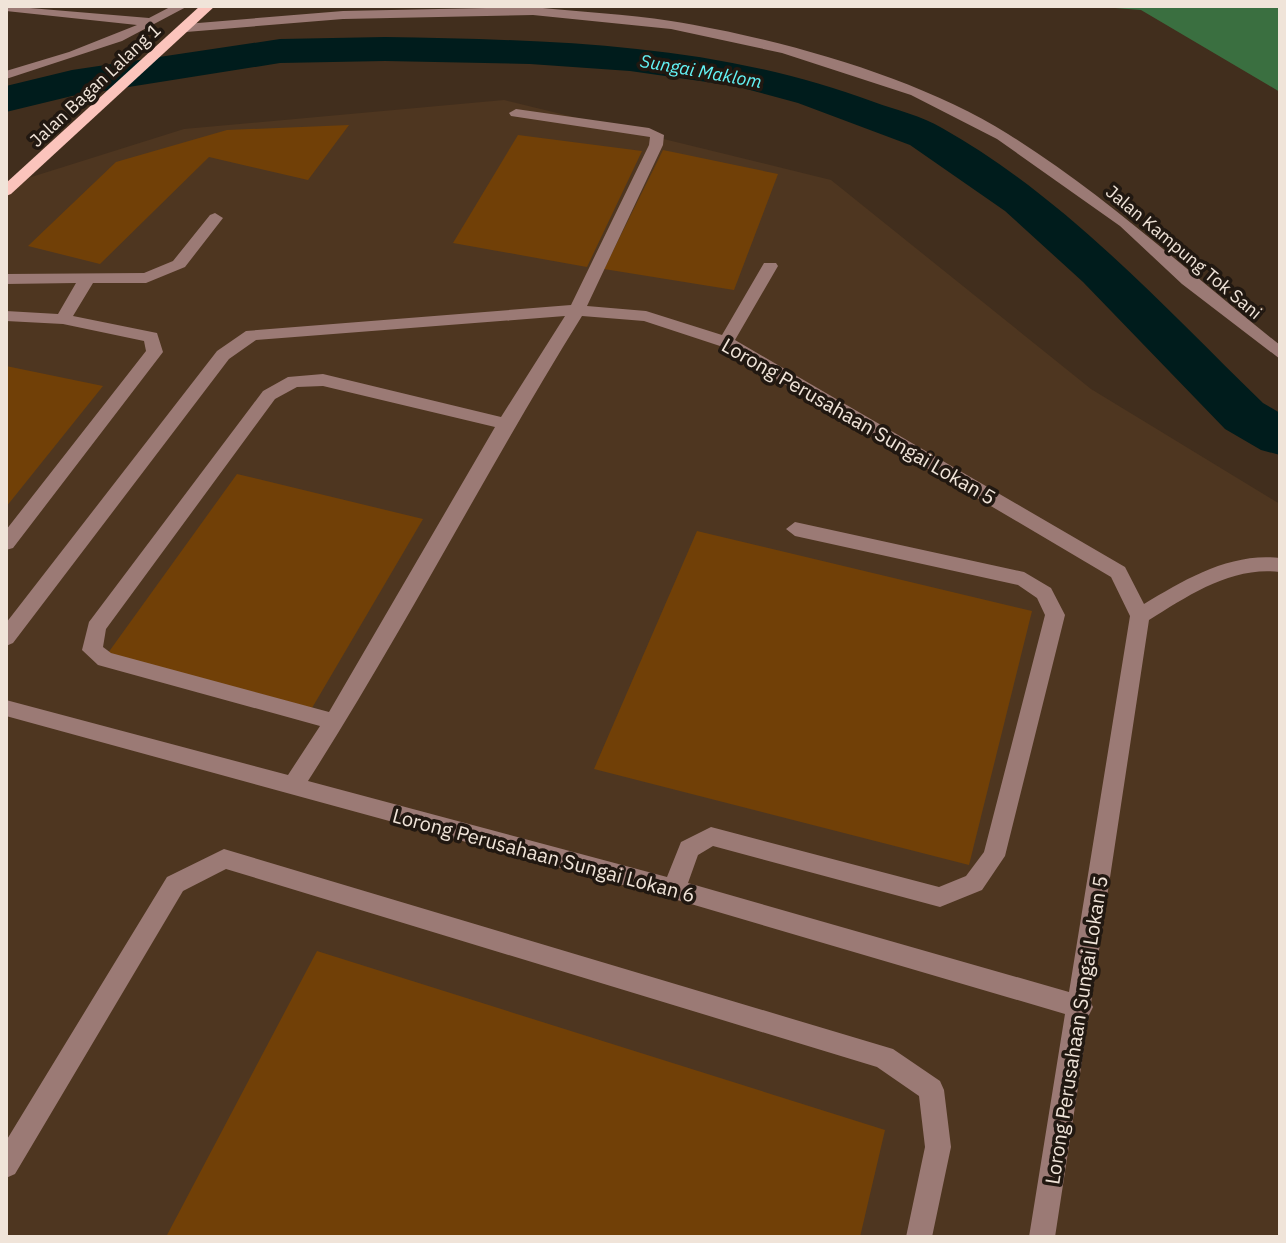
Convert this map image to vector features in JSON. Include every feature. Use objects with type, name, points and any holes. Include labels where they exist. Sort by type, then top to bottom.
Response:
[{"type":"main road","name":"Jalan Bagan Lalang 1","points":[[6,191],[208,6]]},
{"type":"street","points":[[6,75],[58,61],[152,23],[181,6]]},
{"type":"street","points":[[6,7],[152,23]]},
{"type":"street","name":"Jalan Kampung Tok Sani","points":[[183,31],[343,15],[533,11],[671,25],[785,50],[916,92],[1002,136],[1125,223],[1188,281],[1280,354]]},
{"type":"street","points":[[292,787],[334,722],[506,424],[577,310],[656,145],[657,135],[516,113]]},
{"type":"street","points":[[6,279],[146,278],[179,264],[215,218]]},
{"type":"street","points":[[726,342],[770,266]]},
{"type":"street","points":[[63,319],[87,279]]},
{"type":"street","name":"Lorong Perusahaan Sungai Lokan 5","points":[[6,638],[223,355],[252,335],[577,310],[646,316],[726,342],[1118,572],[1140,616],[1081,1007],[1042,1237]]},
{"type":"street","points":[[6,316],[63,319],[151,337],[155,352],[6,543]]},
{"type":"street","points":[[334,722],[105,659],[92,650],[96,627],[269,395],[294,381],[323,380],[506,424]]},
{"type":"street","points":[[674,889],[689,849],[711,836],[940,897],[974,883],[994,856],[1055,615],[1044,593],[1024,579],[795,529]]},
{"type":"street","points":[[1140,616],[1188,586],[1249,565],[1269,561],[1280,565]]},
{"type":"street","name":"Lorong Perusahaan Sungai Lokan 6","points":[[6,708],[674,889],[1081,1007]]},
{"type":"street","points":[[6,1165],[175,884],[224,859],[884,1057],[931,1090],[938,1147],[919,1237]]},
{"type":"shaded area","points":[[504,100],[831,180],[1091,389],[1280,504],[1280,1237],[6,1237],[6,185],[184,129]]},
{"type":"green space","points":[[1089,6],[1280,6],[1280,92],[1141,10]]},
{"type":"building","points":[[349,125],[308,180],[209,157],[100,264],[28,246],[116,162],[227,130]]},
{"type":"building","points":[[518,135],[642,151],[587,267],[453,243]]},
{"type":"building","points":[[663,150],[778,174],[734,290],[604,269]]},
{"type":"building","points":[[6,366],[103,386],[6,507]]},
{"type":"building","points":[[237,474],[423,519],[312,708],[108,653]]},
{"type":"building","points":[[697,531],[1032,611],[969,865],[594,769]]},
{"type":"building","points":[[317,951],[885,1130],[860,1237],[166,1237]]},
{"type":"waterway","name":"Sungai Maklom","points":[[6,99],[72,83],[280,51],[385,49],[530,52],[630,59],[737,74],[813,94],[925,136],[1021,201],[1100,272],[1244,416],[1280,437]]}]
